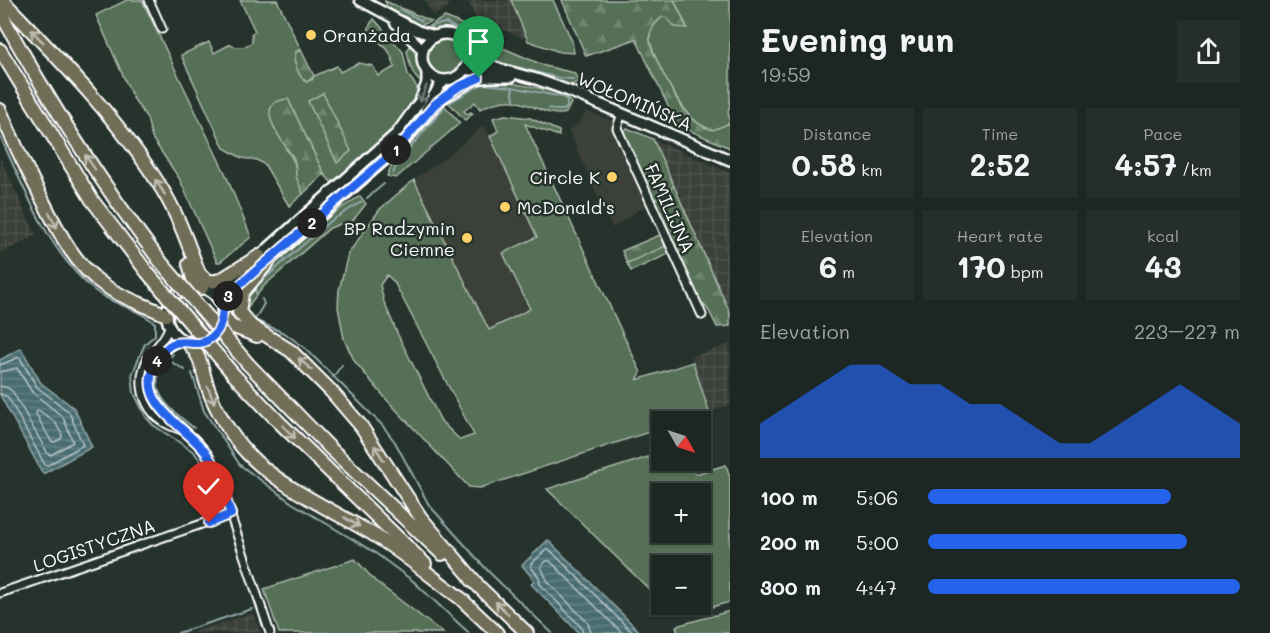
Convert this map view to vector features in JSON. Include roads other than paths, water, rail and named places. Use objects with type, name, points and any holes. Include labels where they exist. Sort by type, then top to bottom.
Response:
[{"type":"highway","points":[[2,0],[74,74],[126,138],[161,188],[186,239],[199,273],[213,282],[264,259]]},
{"type":"highway","points":[[0,12],[73,137],[160,261],[248,364],[363,479],[527,633]]},
{"type":"highway","points":[[0,50],[92,200],[147,272],[234,375],[286,429],[497,633]]},
{"type":"highway","points":[[0,110],[65,244],[78,262],[118,295],[168,321]]},
{"type":"highway","points":[[186,239],[190,272],[197,284],[206,290]]},
{"type":"highway","points":[[264,259],[242,293],[239,312],[251,326],[291,351],[312,370],[375,446],[421,518],[477,584]]},
{"type":"highway","points":[[222,312],[231,326],[276,342]]},
{"type":"highway","points":[[185,342],[199,355],[207,386],[218,412],[241,447],[259,465],[377,537],[463,600]]},
{"type":"main road","points":[[360,0],[418,31],[435,36]]},
{"type":"main road","points":[[387,14],[423,50]]},
{"type":"main road","points":[[417,124],[434,93],[446,80],[456,77],[464,69],[468,55],[463,43],[453,36],[441,34],[430,40],[423,50],[422,61],[432,76],[446,80]]},
{"type":"main road","name":"WOŁOMIŃSKA","points":[[466,48],[477,58],[500,69],[560,87],[730,160]]},
{"type":"main road","name":"WOŁOMIŃSKA","points":[[464,69],[560,87]]},
{"type":"main road","points":[[427,71],[427,83],[420,101],[397,133],[264,259],[229,294],[222,312],[220,328],[210,339],[196,344],[185,342],[174,335],[168,321],[170,302],[180,291],[187,288],[221,289],[264,259],[396,150],[435,104],[469,81],[490,77],[511,77]]},
{"type":"main road","points":[[206,290],[215,296],[222,312]]},
{"type":"street","points":[[149,0],[162,29]]},
{"type":"street","name":"FAMILIJNA","points":[[622,113],[617,128],[702,315]]},
{"type":"street","points":[[168,321],[164,338],[154,350],[142,372],[142,393],[146,403],[162,421],[184,432]]},
{"type":"street","points":[[185,342],[173,343],[162,354],[151,371],[152,395],[158,405],[198,443],[214,466],[270,633]]},
{"type":"street","name":"LOGISTYCZNA","points":[[0,593],[231,514]]},
{"type":"water","points":[[21,348],[41,383],[74,408],[92,447],[43,474],[0,395],[0,360]]},
{"type":"water","points":[[548,540],[641,633],[579,633],[531,584],[534,580],[522,565]]},
{"type":"waterway","points":[[401,10],[422,21]]},
{"type":"waterway","points":[[430,26],[446,23],[471,36],[479,52],[493,61],[559,78],[573,79]]},
{"type":"waterway","points":[[451,102],[482,84],[512,87],[567,100],[567,107],[564,110],[549,108]]},
{"type":"waterway","points":[[512,87],[514,99]]},
{"type":"waterway","points":[[393,174],[397,163],[443,109]]},
{"type":"waterway","points":[[0,136],[39,219],[78,275],[101,295],[155,323],[155,335],[145,344],[132,375],[134,393],[146,417],[153,425],[194,452],[205,467],[218,499]]},
{"type":"waterway","points":[[367,198],[384,184]]},
{"type":"waterway","points":[[257,294],[255,287],[329,222],[361,202]]},
{"type":"waterway","points":[[262,299],[264,304],[255,319],[286,334],[306,349],[382,425],[395,442],[429,505],[489,572],[552,633]]},
{"type":"waterway","points":[[173,354],[163,365],[157,386],[166,403],[194,428]]},
{"type":"waterway","points":[[168,360],[185,370]]},
{"type":"waterway","points":[[333,377],[342,365]]},
{"type":"waterway","points":[[192,373],[204,411],[240,465],[292,503],[374,552],[413,581],[469,633]]},
{"type":"waterway","points":[[178,633],[252,609]]},
{"type":"place","name":"Oranżada","points":[[311,35]]},
{"type":"place","name":"Circle K","points":[[612,177]]},
{"type":"place","name":"McDonald's","points":[[505,207]]},
{"type":"place","name":"BP Radzymin Ciemne","points":[[467,238]]}]
